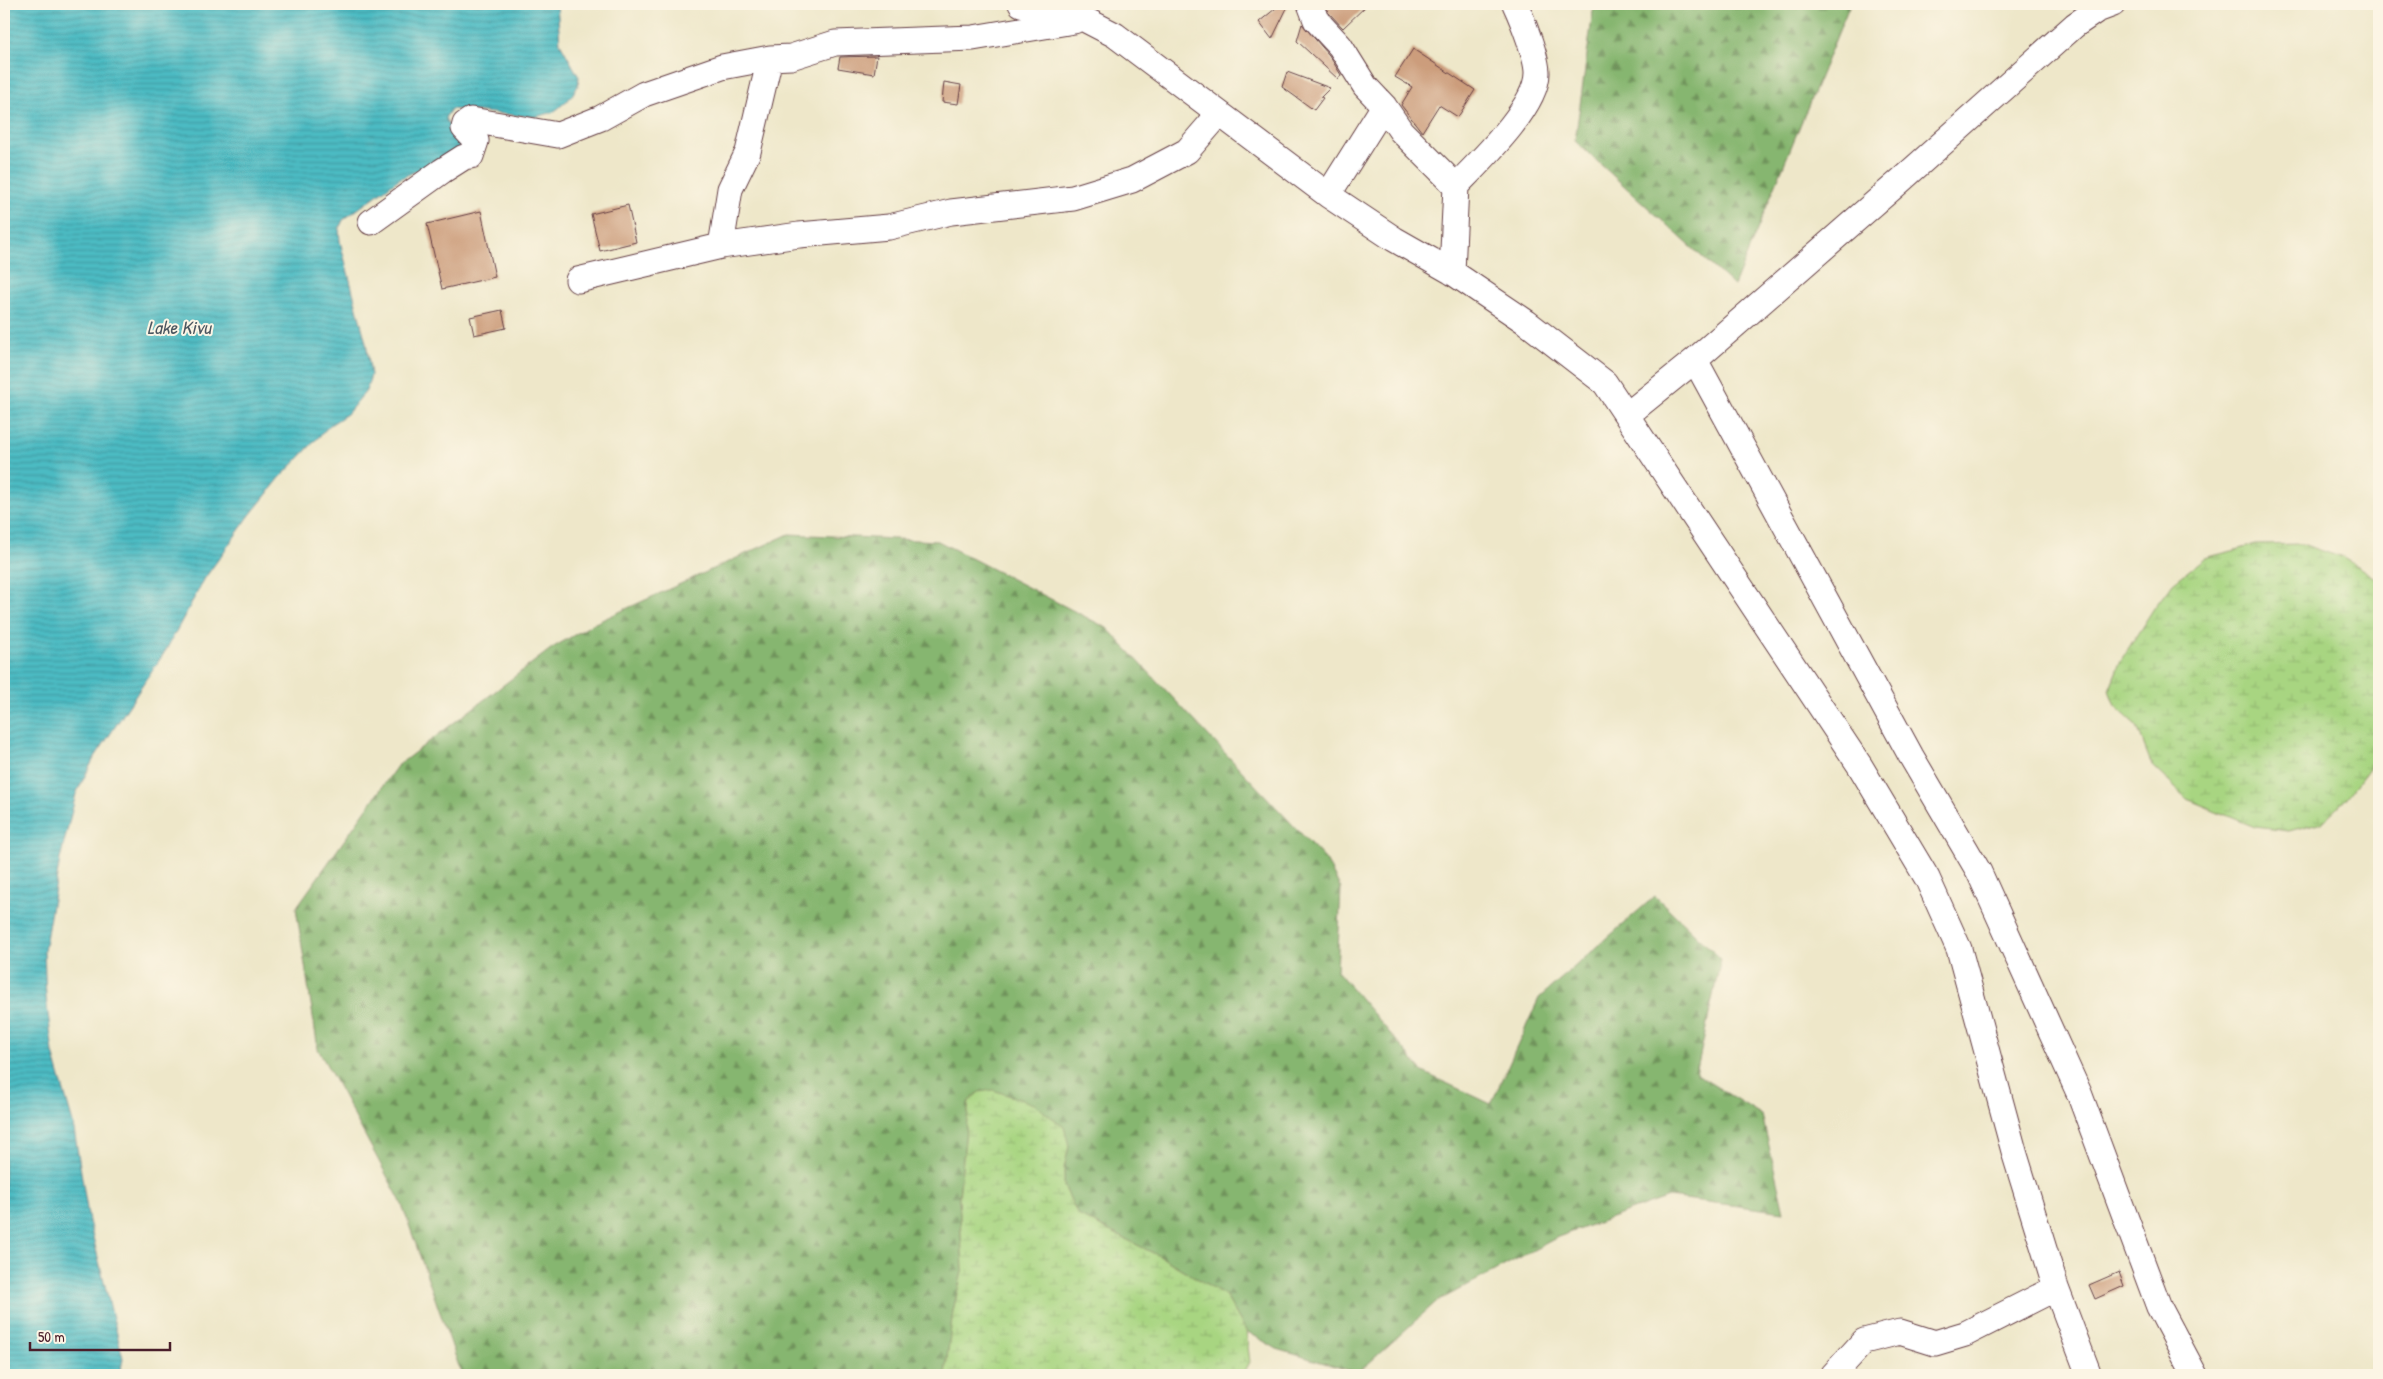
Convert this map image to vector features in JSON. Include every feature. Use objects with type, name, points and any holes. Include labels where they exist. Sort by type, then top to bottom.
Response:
[{"type":"street","points":[[1020,4],[1084,19],[1115,35],[1328,195],[1394,239],[1452,272],[1526,322],[1605,383],[1860,766],[1927,878],[1959,949],[2016,1155],[2056,1288],[2089,1375]]},
{"type":"street","points":[[1310,4],[1316,20],[1340,46],[1365,86],[1384,106],[1401,131],[1456,186]]},
{"type":"street","points":[[1452,272],[1456,186],[1481,160],[1523,110],[1534,92],[1537,72],[1515,4]]},
{"type":"street","points":[[1627,415],[1695,360],[2075,25],[2097,10],[2113,4]]},
{"type":"street","points":[[371,222],[442,171],[464,157],[471,156],[476,141],[464,128],[465,124],[471,120],[558,135],[601,118],[653,91],[722,67],[770,58],[791,58],[835,43],[973,38],[1084,19]]},
{"type":"street","points":[[721,246],[730,190],[748,152],[770,58]]},
{"type":"street","points":[[1328,195],[1384,106]]},
{"type":"street","points":[[578,280],[721,246],[799,235],[889,227],[951,212],[1073,198],[1132,180],[1187,151],[1219,114]]},
{"type":"street","points":[[1695,360],[1911,756],[1979,872],[2079,1093],[2159,1307],[2195,1375]]},
{"type":"street","points":[[1833,1375],[1864,1341],[1900,1332],[1935,1343],[1965,1334],[2056,1288]]},
{"type":"green space","points":[[1594,4],[1850,4],[1734,286],[1575,141]]},
{"type":"green space","points":[[789,534],[938,541],[1107,628],[1326,860],[1341,889],[1337,971],[1423,1072],[1491,1104],[1539,998],[1655,896],[1721,959],[1696,1074],[1762,1115],[1784,1212],[1669,1197],[1558,1237],[1436,1302],[1358,1373],[1277,1349],[1246,1331],[1225,1295],[1161,1257],[1078,1215],[1064,1186],[1064,1168],[1069,1146],[979,1092],[969,1101],[959,1198],[963,1268],[953,1311],[945,1375],[462,1375],[401,1202],[318,1049],[296,908],[397,766],[552,648],[593,624]]},
{"type":"green space","points":[[2302,544],[2346,559],[2379,580],[2379,755],[2345,800],[2322,822],[2289,831],[2255,827],[2187,799],[2152,766],[2137,726],[2115,706],[2109,690],[2121,660],[2154,608],[2173,583],[2205,558],[2255,545]]},
{"type":"green space","points":[[993,1090],[1034,1104],[1064,1127],[1069,1146],[1064,1168],[1064,1186],[1078,1215],[1161,1257],[1225,1295],[1246,1331],[1250,1362],[1243,1375],[945,1375],[953,1311],[963,1268],[959,1198],[969,1101],[979,1092]]},
{"type":"water","name":"Lake Kivu","points":[[4,4],[557,4],[560,43],[579,77],[578,86],[570,98],[554,112],[535,117],[451,109],[445,118],[448,124],[468,140],[449,160],[427,166],[399,179],[343,220],[339,229],[340,241],[366,343],[371,375],[366,391],[347,414],[330,425],[279,479],[250,515],[205,578],[166,650],[93,760],[76,794],[60,859],[44,951],[46,997],[53,1053],[73,1123],[89,1221],[123,1358],[120,1375],[4,1375]]},
{"type":"building","points":[[1281,4],[1289,4],[1272,39],[1259,22]]},
{"type":"building","points":[[1325,4],[1368,4],[1343,28],[1328,12]]},
{"type":"building","points":[[1302,24],[1329,55],[1341,75],[1338,79],[1297,41]]},
{"type":"building","points":[[1413,49],[1475,90],[1458,117],[1439,105],[1422,132],[1401,105],[1412,87],[1395,77]]},
{"type":"building","points":[[877,56],[874,74],[838,68],[840,57]]},
{"type":"building","points":[[1287,72],[1330,88],[1321,97],[1323,98],[1314,110],[1282,87]]},
{"type":"building","points":[[944,82],[961,85],[958,104],[942,102]]},
{"type":"building","points":[[628,205],[636,242],[600,251],[591,214]]},
{"type":"building","points":[[481,211],[495,277],[442,289],[427,224]]},
{"type":"building","points":[[502,310],[506,328],[474,335],[470,317]]},
{"type":"building","points":[[2119,1272],[2124,1286],[2095,1299],[2089,1285]]}]
